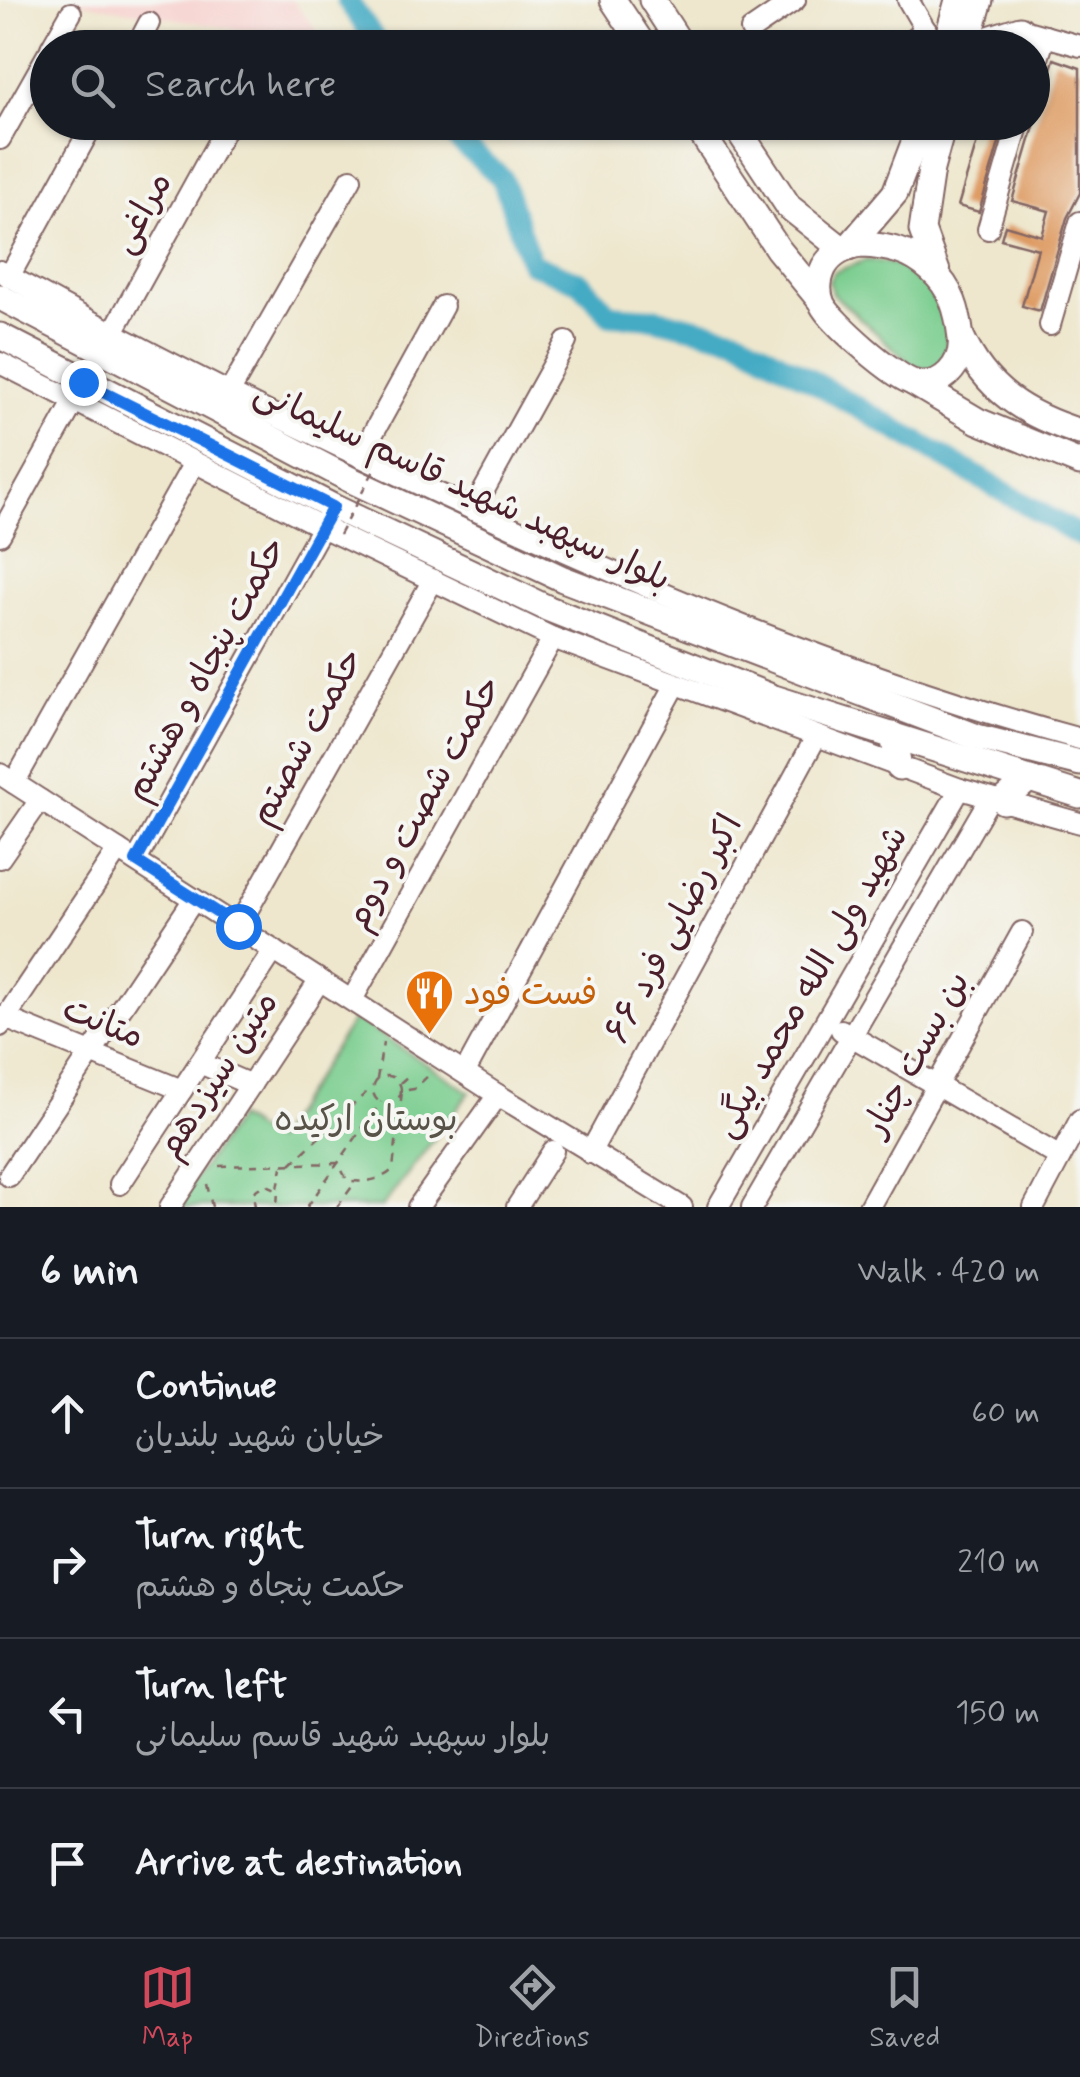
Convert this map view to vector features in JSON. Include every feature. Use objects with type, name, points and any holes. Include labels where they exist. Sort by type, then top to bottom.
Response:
[{"type":"main road","points":[[613,0],[632,30]]},
{"type":"main road","points":[[652,0],[672,30]]},
{"type":"main road","points":[[942,30],[958,0]]},
{"type":"main road","points":[[971,30],[980,0]]},
{"type":"main road","points":[[992,0],[999,14],[1028,30]]},
{"type":"main road","points":[[706,140],[778,249],[863,346],[914,383],[978,421],[1080,462]]},
{"type":"main road","points":[[745,140],[789,207],[845,248],[883,246],[904,252],[939,276]]},
{"type":"main road","points":[[820,300],[822,271],[895,193],[915,140]]},
{"type":"main road","points":[[914,383],[934,382],[950,372],[961,356],[958,315],[922,230],[927,186],[939,140]]},
{"type":"main road","name":"بلوار سپهبد شهید قاسم سلیمانی","points":[[3,282],[43,308],[404,491],[564,579],[977,737],[1080,763]]},
{"type":"main road","name":"بلوار سپهبد شهید قاسم سلیمانی","points":[[0,336],[331,523],[660,656],[683,677],[893,735],[1080,795]]},
{"type":"main road","points":[[961,336],[975,367],[997,392],[1030,414],[1080,432]]},
{"type":"main road","points":[[660,656],[675,641],[672,620]]},
{"type":"main road","points":[[683,677],[692,648],[705,633]]},
{"type":"main road","points":[[893,735],[900,767]]},
{"type":"main road","points":[[996,799],[1029,779]]},
{"type":"street","points":[[751,30],[796,0]]},
{"type":"street","points":[[908,0],[928,30]]},
{"type":"street","points":[[61,30],[71,13]]},
{"type":"street","points":[[146,30],[149,24]]},
{"type":"street","points":[[1050,37],[1080,46]]},
{"type":"street","points":[[0,139],[30,86]]},
{"type":"street","points":[[3,282],[84,140]]},
{"type":"street","name":"مراغی","points":[[112,334],[220,140]]},
{"type":"street","points":[[988,229],[1014,140]]},
{"type":"street","points":[[230,393],[351,179]]},
{"type":"street","points":[[1050,325],[1080,222]]},
{"type":"street","points":[[369,461],[442,306]]},
{"type":"street","points":[[43,308],[112,334],[369,461],[404,491],[473,510],[714,613],[984,714],[1080,739]]},
{"type":"street","points":[[473,510],[566,342]]},
{"type":"street","points":[[0,363],[194,462],[331,523],[433,580],[553,638],[683,677],[816,737],[960,789],[1080,824]]},
{"type":"street","points":[[0,535],[74,402]]},
{"type":"street","points":[[194,462],[7,778],[590,1153],[645,1198],[682,1207]]},
{"type":"street","name":"حکمت پنجاه و هشتم","points":[[2,1020],[127,856],[331,523]]},
{"type":"street","name":"حکمت شصتم","points":[[238,926],[433,580]]},
{"type":"street","name":"حکمت شصت و دوم","points":[[352,1000],[553,638]]},
{"type":"street","points":[[465,1072],[683,677]]},
{"type":"street","name":"۶۶ اکبر رضایی فرد","points":[[590,1153],[816,737]]},
{"type":"street","name":"شهید ولی الله محمد بیگی","points":[[718,1207],[960,789]]},
{"type":"street","name":"شهید ولی الله محمد بیگی","points":[[752,1207],[932,896],[996,799]]},
{"type":"street","points":[[0,858],[40,800]]},
{"type":"street","points":[[928,844],[955,859]]},
{"type":"street","points":[[906,882],[932,896]]},
{"type":"street","points":[[9,1176],[194,899]]},
{"type":"street","name":"بن بست چنار","points":[[869,1207],[1022,932]]},
{"type":"street","points":[[120,1184],[274,950]]},
{"type":"street","name":"متین سیزدهم","points":[[170,1207],[320,980]]},
{"type":"street","name":"متانت","points":[[2,1020],[182,1090]]},
{"type":"street","points":[[826,1021],[1060,1158]]},
{"type":"street","points":[[200,1063],[251,1084]]},
{"type":"street","points":[[418,1207],[498,1095]]},
{"type":"street","points":[[1034,1207],[1080,1120]]},
{"type":"street","points":[[517,1207],[552,1151]]},
{"type":"path","points":[[331,523],[369,461]]},
{"type":"path","points":[[291,1165],[374,1086],[378,1080],[379,1050],[394,1027]]},
{"type":"path","points":[[381,1102],[394,1102],[402,1091],[424,1083],[442,1058]]},
{"type":"path","points":[[390,1078],[393,1068]]},
{"type":"path","points":[[398,1083],[407,1077]]},
{"type":"path","points":[[338,1164],[347,1180],[355,1182],[380,1178],[394,1169],[402,1091],[390,1078],[378,1080]]},
{"type":"path","points":[[374,1086],[381,1102]]},
{"type":"path","points":[[307,1207],[381,1102]]},
{"type":"path","points":[[212,1207],[207,1182],[217,1166],[249,1162],[338,1164]]},
{"type":"path","points":[[277,1207],[282,1165]]},
{"type":"path","points":[[337,1207],[355,1182]]},
{"type":"path","points":[[255,1207],[252,1196],[256,1188],[265,1184],[278,1190]]},
{"type":"shaded area","points":[[66,0],[292,0],[316,30],[239,30]]},
{"type":"green space","points":[[866,260],[908,269],[937,297],[948,336],[942,361],[933,371],[914,367],[832,293],[829,281],[834,272]]},
{"type":"green space","name":"بوستان ارکیده","points":[[354,1018],[470,1092],[382,1207],[175,1207],[237,1118],[274,1141]]},
{"type":"building","points":[[1054,59],[1080,68],[1080,193],[1067,218],[1040,311],[1022,306],[1038,249],[1001,239],[1005,225],[1042,236],[1049,211],[1012,201],[1030,140],[1050,140],[1050,73]]},
{"type":"building","points":[[978,140],[1000,140],[979,212],[958,206]]},
{"type":"waterway","points":[[347,0],[368,30]]},
{"type":"waterway","points":[[458,140],[502,178],[531,263],[581,283],[610,315],[653,318],[738,338],[1080,536]]},
{"type":"place","name":"فست فود","points":[[429,1036]]},
{"type":"route","points":[[83,382],[333,507],[136,861],[238,926]]}]
